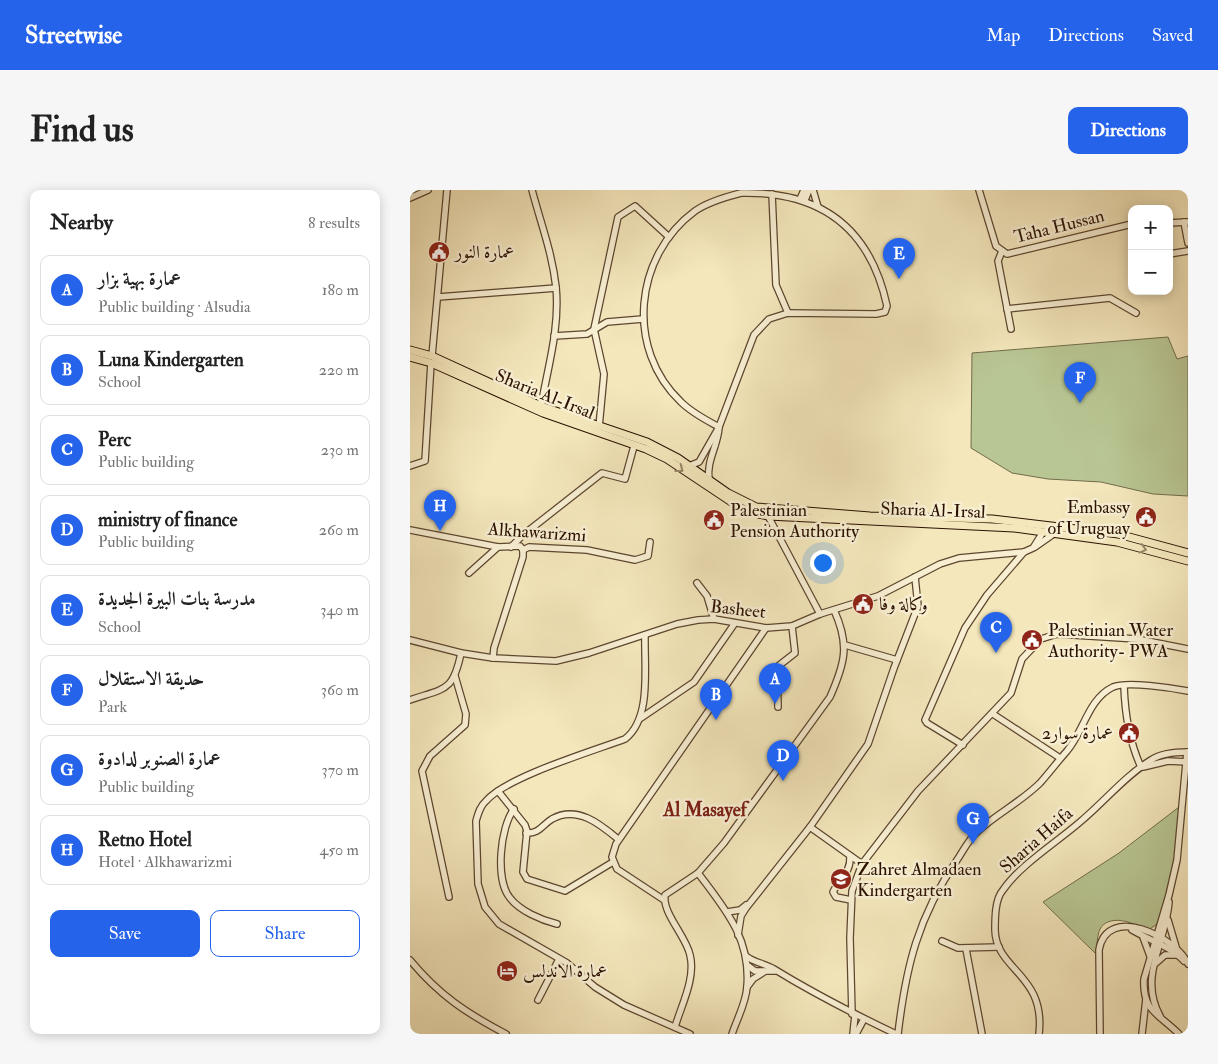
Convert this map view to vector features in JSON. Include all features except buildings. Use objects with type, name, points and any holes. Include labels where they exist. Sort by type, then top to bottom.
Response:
[{"type":"main road","name":"Sharia Al-Irsal","points":[[410,350],[541,408],[667,459],[715,494],[749,512],[768,516],[971,525],[1031,530],[1117,542],[1188,562]]},
{"type":"main road","name":"Sharia Al-Irsal","points":[[410,357],[432,359]]},
{"type":"main road","name":"Sharia Al-Irsal","points":[[541,408],[647,442],[689,466],[743,502],[770,509],[870,516],[992,519],[1118,534],[1188,553]]},
{"type":"street","points":[[410,198],[428,190]]},
{"type":"street","points":[[410,466],[425,461],[447,190]]},
{"type":"street","points":[[532,190],[546,233],[556,288],[554,336],[541,408]]},
{"type":"street","points":[[802,199],[804,190]]},
{"type":"street","points":[[802,199],[809,190]]},
{"type":"street","points":[[813,190],[818,207]]},
{"type":"street","name":"Taha Hussan","points":[[979,190],[996,246],[1007,254],[1128,225]]},
{"type":"street","points":[[689,466],[699,462],[719,427],[754,335],[769,319],[788,313],[876,314],[884,312],[888,306],[874,262],[865,247],[837,219],[802,199],[772,194],[741,193],[708,204],[695,211],[669,237],[657,255],[650,272],[644,293],[643,319],[646,343],[666,385],[680,402],[694,413],[719,427]]},
{"type":"street","points":[[772,194],[776,285],[788,313]]},
{"type":"street","points":[[599,427],[604,374],[594,329],[618,217],[635,206],[669,237]]},
{"type":"street","points":[[1173,223],[1186,222],[1188,243]]},
{"type":"street","points":[[1002,251],[998,261],[1011,330]]},
{"type":"street","points":[[1173,253],[1188,251]]},
{"type":"street","points":[[438,297],[556,288]]},
{"type":"street","points":[[1007,309],[1110,298],[1136,313]]},
{"type":"street","points":[[554,336],[587,334],[606,322],[643,319]]},
{"type":"street","points":[[709,480],[708,467],[718,440],[719,427]]},
{"type":"street","points":[[511,547],[523,535],[602,473],[625,479],[634,446]]},
{"type":"street","points":[[768,516],[820,614]]},
{"type":"street","name":"Alkhawarizmi","points":[[410,530],[498,547],[520,546],[523,550],[529,546],[587,550],[635,560],[648,556],[650,542]]},
{"type":"street","points":[[1031,530],[1036,537],[1033,548]]},
{"type":"street","points":[[1033,548],[1043,532]]},
{"type":"street","name":"Basheet","points":[[410,640],[461,653],[493,658],[556,661],[677,624],[714,619],[766,628],[792,626],[820,614],[878,596],[940,564],[959,558],[1024,552],[1055,533]]},
{"type":"street","points":[[469,574],[498,547]]},
{"type":"street","points":[[493,658],[494,648],[523,557],[523,550]]},
{"type":"street","points":[[963,745],[925,720],[965,628],[987,594],[1024,552]]},
{"type":"street","points":[[738,935],[741,916],[810,826],[868,744],[918,606],[915,576]]},
{"type":"street","points":[[697,583],[707,596],[714,619]]},
{"type":"street","points":[[664,900],[669,891],[698,873],[724,843],[830,697],[840,673],[845,644],[843,629],[834,610]]},
{"type":"street","points":[[641,718],[694,682],[736,623]]},
{"type":"street","points":[[778,708],[777,667],[795,653],[792,626]]},
{"type":"street","points":[[674,1027],[690,976],[691,957],[687,943],[664,900],[617,869],[613,862],[613,852],[618,839],[766,628]]},
{"type":"street","points":[[854,1034],[850,966],[851,900],[852,891],[862,864],[918,791],[1011,693],[1022,659],[1041,639],[1057,634],[1137,639],[1188,649]]},
{"type":"street","points":[[645,635],[641,718],[637,728],[625,739],[514,781],[486,800],[476,821],[478,884],[485,907],[499,924],[559,959],[595,987],[624,1005],[690,1034]]},
{"type":"street","points":[[845,644],[897,660]]},
{"type":"street","points":[[410,700],[445,688],[455,676],[461,653]]},
{"type":"street","points":[[449,897],[422,771],[430,756],[465,725],[466,714],[455,676]]},
{"type":"street","points":[[746,956],[754,962],[777,971],[853,1014],[897,1034],[912,950],[938,888],[976,833],[1040,783],[1068,749],[1094,704],[1104,692],[1115,686],[1164,686],[1188,691]]},
{"type":"street","points":[[1124,686],[1127,726],[1132,749],[1141,767]]},
{"type":"street","points":[[993,714],[1060,758]]},
{"type":"street","points":[[1142,1034],[1146,999],[1144,978],[1167,916],[1169,895],[1179,847],[1188,752]]},
{"type":"street","name":"Sharia Haifa","points":[[998,947],[996,930],[998,901],[1002,890],[1043,851],[1079,823],[1153,758],[1188,752]]},
{"type":"street","points":[[1168,761],[1179,765],[1182,770],[1185,789]]},
{"type":"street","name":"Sharia Haifa","points":[[1141,767],[1168,761],[1187,762]]},
{"type":"street","points":[[1185,789],[1188,780]]},
{"type":"street","points":[[498,791],[525,825],[523,872],[527,879],[565,891],[613,862]]},
{"type":"street","points":[[514,809],[506,821],[501,840],[503,878],[508,897],[542,920],[557,924]]},
{"type":"street","points":[[526,833],[535,833],[552,819],[564,815],[578,814],[589,818],[618,839]]},
{"type":"street","points":[[810,826],[862,864]]},
{"type":"street","points":[[850,856],[851,863],[846,877],[833,892],[836,897],[851,900]]},
{"type":"street","points":[[698,873],[734,920],[746,956],[747,987],[732,1034]]},
{"type":"street","points":[[1162,1020],[1151,997],[1151,976],[1160,922],[1169,895]]},
{"type":"street","points":[[727,912],[740,910],[750,903]]},
{"type":"street","points":[[1167,916],[1176,947],[1188,966]]},
{"type":"street","points":[[1143,933],[1156,928],[1160,922]]},
{"type":"street","points":[[1100,1034],[1101,939],[1107,931],[1116,926],[1128,927],[1176,947]]},
{"type":"street","points":[[1143,933],[1148,945],[1150,958]]},
{"type":"street","points":[[1158,940],[1178,955],[1188,966]]},
{"type":"street","points":[[942,941],[958,948],[966,949],[998,947],[1028,982],[1037,999],[1041,1018],[1039,1034]]},
{"type":"street","points":[[966,949],[982,1034]]},
{"type":"street","points":[[1154,964],[1165,955],[1178,955]]},
{"type":"street","points":[[538,1000],[559,959]]},
{"type":"street","points":[[410,960],[429,983],[446,999],[506,1034]]},
{"type":"street","points":[[746,963],[749,968],[755,971],[777,971]]},
{"type":"street","points":[[747,987],[760,973],[766,971]]},
{"type":"street","points":[[1146,999],[1152,1012],[1179,1034]]},
{"type":"street","points":[[854,1034],[864,1019]]},
{"type":"green space","points":[[1168,337],[1177,359],[1188,356],[1188,496],[1153,494],[1101,482],[1048,479],[1012,473],[971,448],[972,353]]},
{"type":"green space","points":[[1183,804],[1179,847],[1160,922],[1147,931],[1143,931],[1134,924],[1122,921],[1115,920],[1104,924],[1100,929],[1096,954],[1043,902],[1119,853]]},
{"type":"place","name":"عمارة النور","points":[[439,252]]},
{"type":"place","name":"مدرسة بنات البيرة الجديدة","points":[[899,279]]},
{"type":"place","name":"حديقة الاستقلال","points":[[1080,403]]},
{"type":"place","name":"Embassy of Uruguay","points":[[1146,517]]},
{"type":"place","name":"Palestinian Pension Authority","points":[[714,520]]},
{"type":"place","name":"Retno Hotel","points":[[440,531]]},
{"type":"place","name":"وكالة وفا","points":[[863,604]]},
{"type":"place","name":"Palestinian Water Authority- PWA","points":[[1032,640]]},
{"type":"place","name":"Perc","points":[[996,653]]},
{"type":"place","name":"عمارة بهية بزار","points":[[775,704]]},
{"type":"place","name":"Luna Kindergarten","points":[[716,720]]},
{"type":"place","name":"عمارة سوار2","points":[[1129,733]]},
{"type":"place","name":"ministry of finance","points":[[783,781]]},
{"type":"place","name":"عمارة الصنوبر لدادوة","points":[[973,844]]},
{"type":"place","name":"Zahret Almadaen Kindergarten","points":[[841,879]]},
{"type":"place","name":"عمارة الاندلس","points":[[507,971]]},
{"type":"district","name":"Al Masayef","points":[[705,809]]}]
